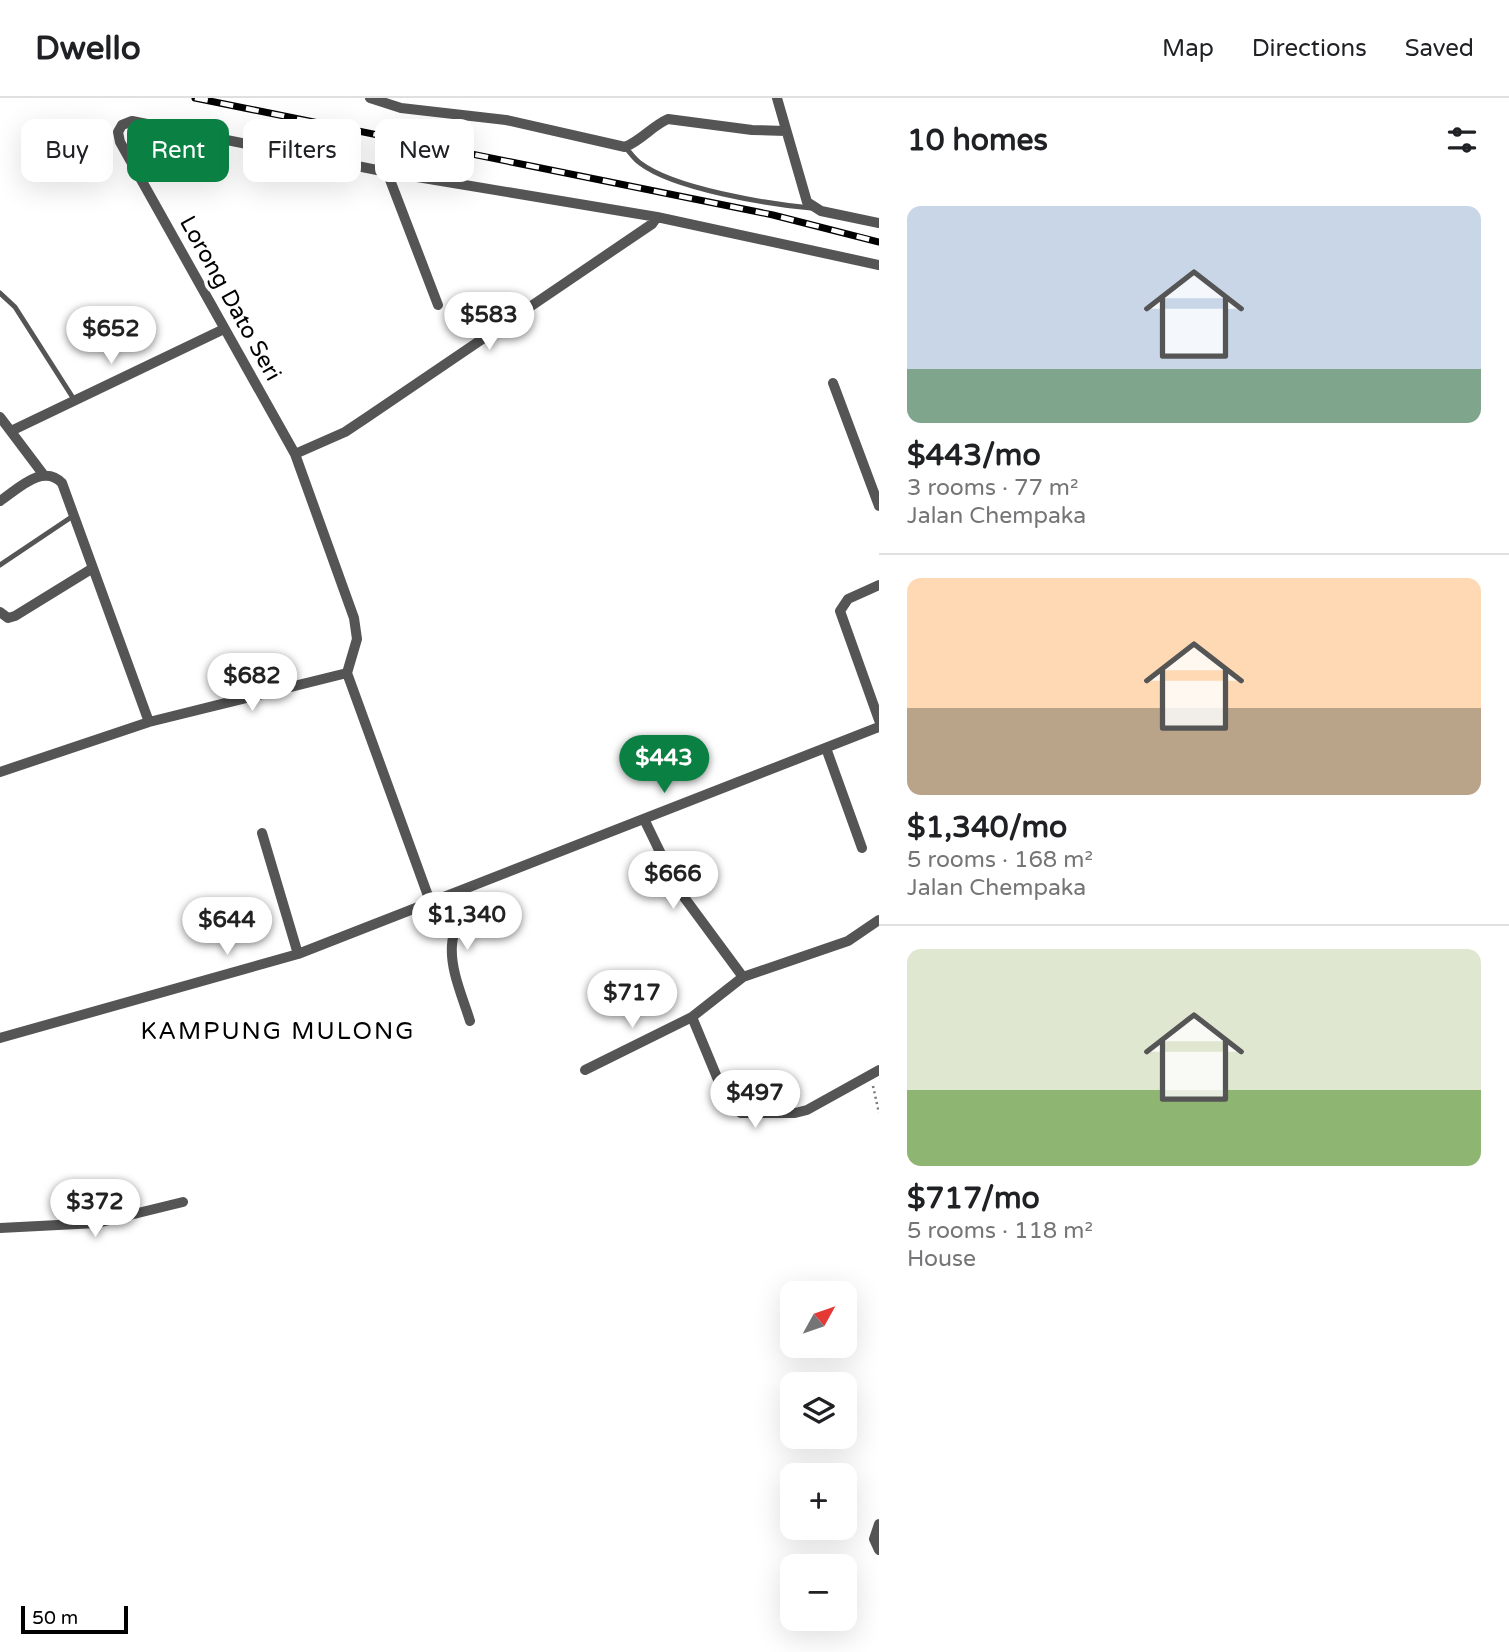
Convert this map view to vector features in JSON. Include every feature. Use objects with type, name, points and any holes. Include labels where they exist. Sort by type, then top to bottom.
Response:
[{"type":"street","points":[[370,98],[401,108],[506,120],[625,147],[637,142],[656,124],[668,118],[715,126],[786,131]]},
{"type":"street","points":[[777,98],[803,194],[813,208],[879,223]]},
{"type":"street","name":"Lorong Dato Seri","points":[[347,673],[357,639],[354,618],[295,454],[120,142],[118,132],[122,125],[132,121],[375,170]]},
{"type":"street","points":[[391,182],[438,305]]},
{"type":"street","name":"Lorong Dato Seri","points":[[447,182],[657,217],[879,265]]},
{"type":"street","points":[[295,454],[345,432],[652,224],[657,217]]},
{"type":"street","points":[[11,431],[224,329]]},
{"type":"street","points":[[833,383],[879,506]]},
{"type":"street","points":[[0,417],[43,474]]},
{"type":"street","points":[[0,501],[43,474],[55,475],[62,483],[149,722]]},
{"type":"street","points":[[0,612],[8,618],[15,616],[93,568]]},
{"type":"street","points":[[879,585],[848,599],[840,611],[879,720]]},
{"type":"street","points":[[0,772],[149,722],[347,673],[431,904]]},
{"type":"street","points":[[0,1038],[298,954],[879,727]]},
{"type":"street","points":[[826,748],[862,848]]},
{"type":"street","points":[[644,820],[682,896],[743,977]]},
{"type":"street","points":[[262,833],[298,954]]},
{"type":"street","points":[[460,891],[464,902],[454,929],[452,960],[470,1021]]},
{"type":"street","points":[[585,1070],[692,1017],[743,977],[848,941],[879,920]]},
{"type":"street","points":[[692,1017],[726,1099],[741,1113],[795,1113],[807,1110],[879,1070]]},
{"type":"street","points":[[0,1228],[97,1223],[183,1202]]},
{"type":"street","points":[[879,1524],[874,1539],[879,1550]]},
{"type":"lane","points":[[625,147],[640,164],[674,179],[718,193],[813,208]]},
{"type":"lane","points":[[0,293],[15,307],[75,401]]},
{"type":"lane","points":[[0,565],[74,516]]},
{"type":"path","points":[[868,1076],[879,1112]]},
{"type":"railway","points":[[195,98],[773,215],[879,242]]},
{"type":"district","name":"KAMPUNG MULONG","points":[[278,1031]]}]
